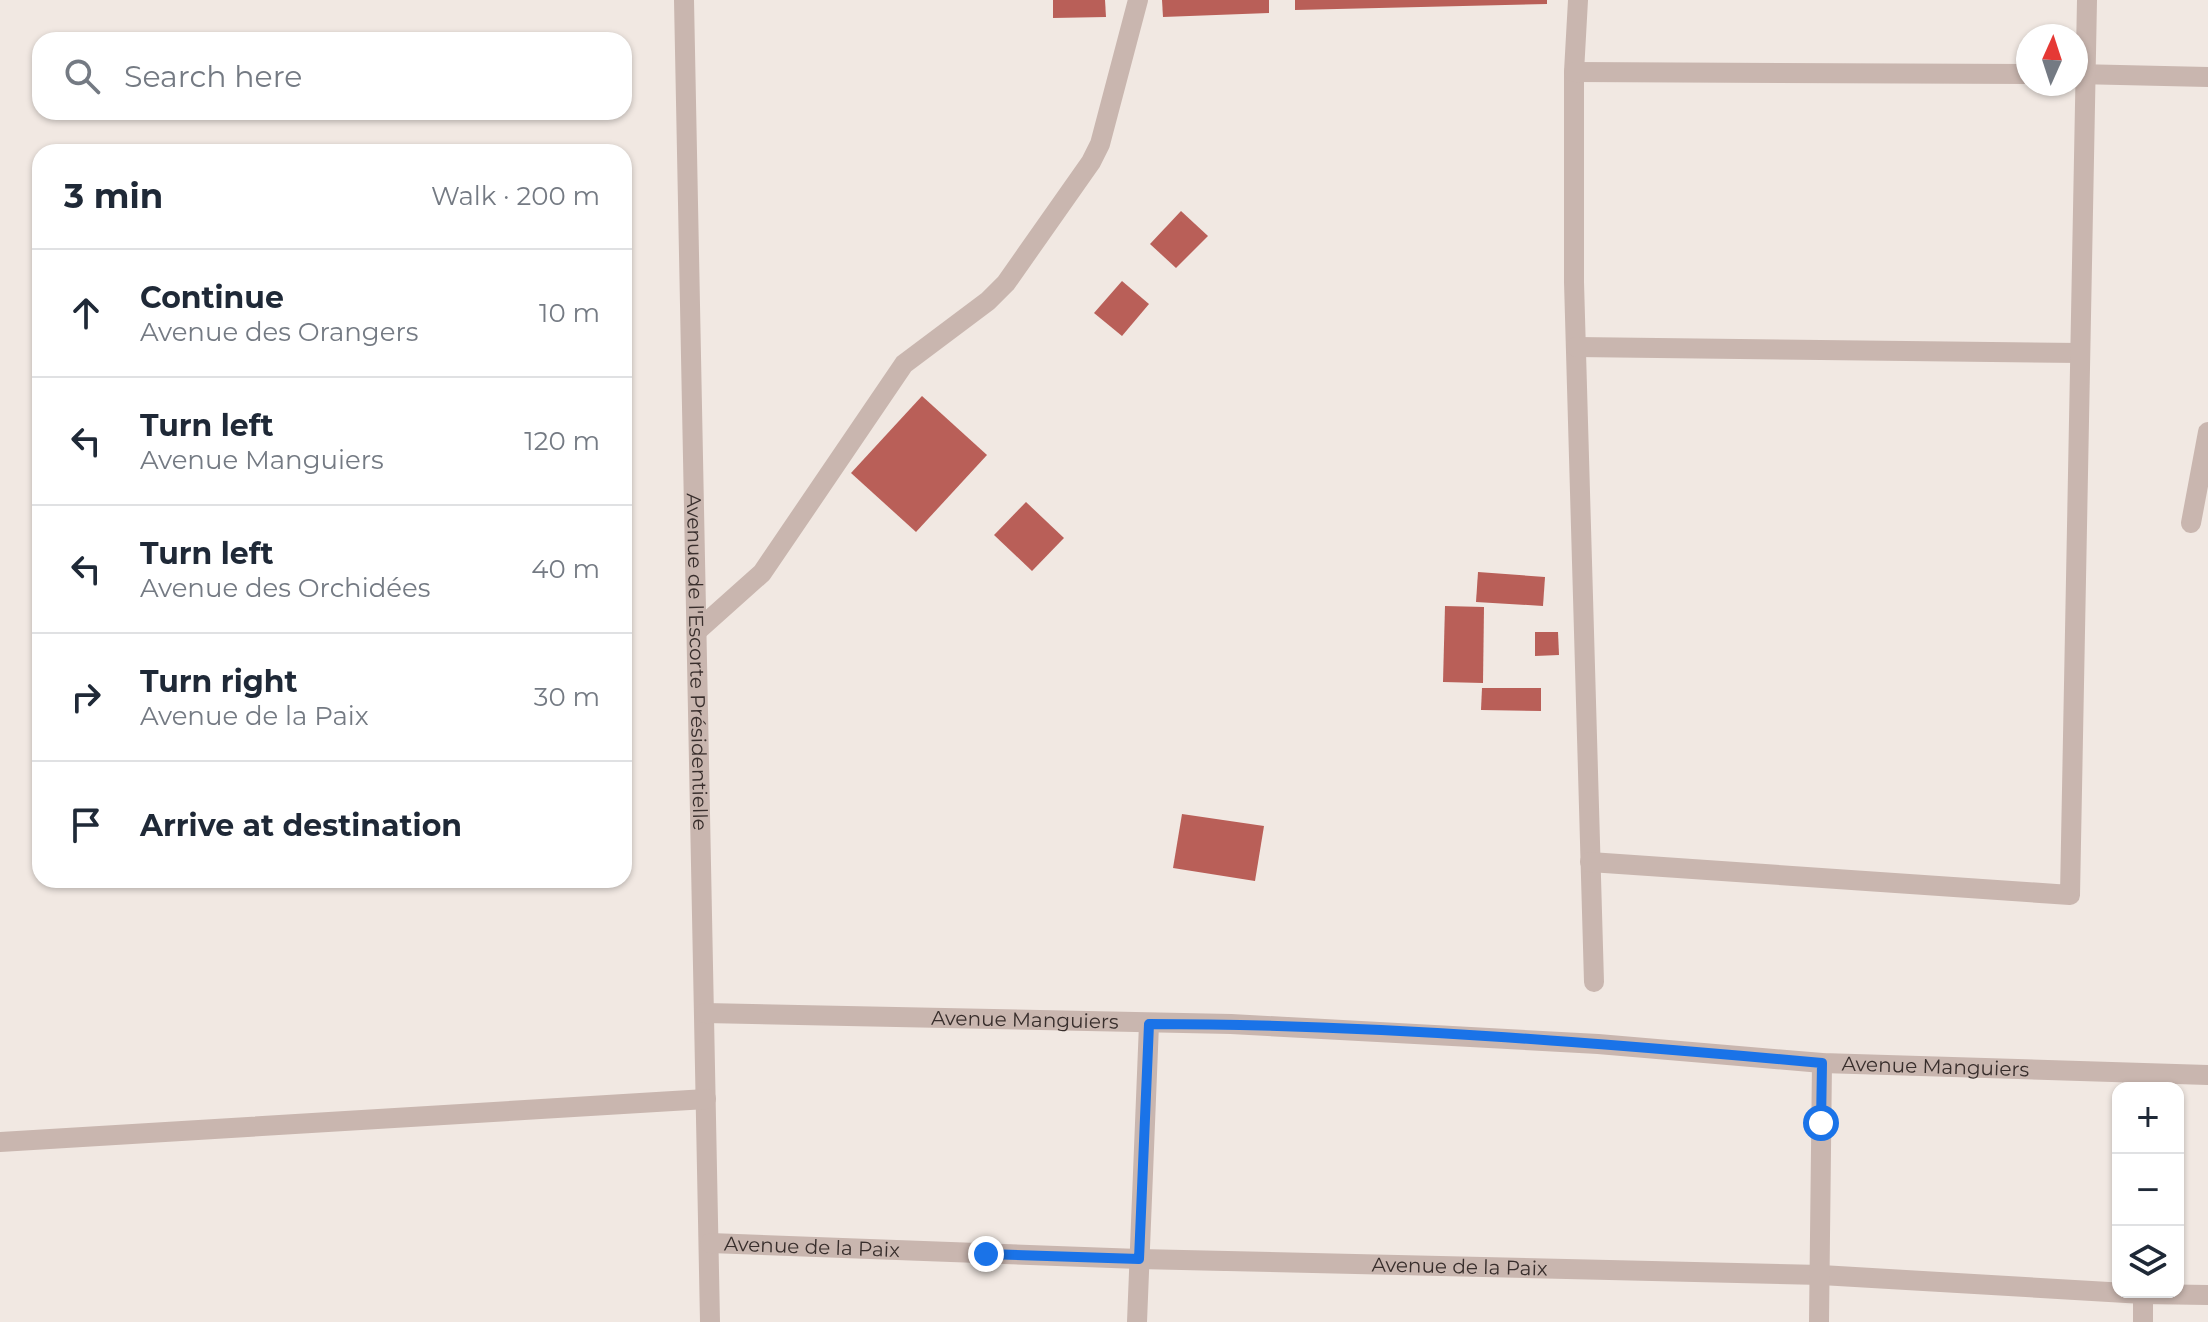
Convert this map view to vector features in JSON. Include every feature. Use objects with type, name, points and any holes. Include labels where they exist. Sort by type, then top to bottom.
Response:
[{"type":"street","name":"Avenue de l'Escorte Présidentielle","points":[[684,0],[710,1322]]},
{"type":"street","points":[[697,631],[762,573],[904,364],[988,301],[1006,283],[1083,174],[1100,144],[1138,0]]},
{"type":"street","points":[[1578,0],[1574,72],[1576,347],[1594,982]]},
{"type":"street","points":[[2085,24],[2087,0]]},
{"type":"street","points":[[1574,72],[2016,74]]},
{"type":"street","points":[[2088,74],[2208,77]]},
{"type":"street","points":[[1590,862],[2070,895],[2080,353],[2081,96]]},
{"type":"street","points":[[1576,347],[2080,353]]},
{"type":"street","points":[[2191,523],[2208,432]]},
{"type":"street","name":"Avenue Manguiers","points":[[705,1013],[1231,1024],[1598,1044],[1822,1063],[2208,1075]]},
{"type":"street","points":[[1137,1322],[1149,1024]]},
{"type":"street","points":[[1819,1322],[1822,1063]]},
{"type":"street","points":[[0,1142],[706,1099]]},
{"type":"street","name":"Avenue de la Paix","points":[[710,1243],[1139,1259],[1821,1275],[2112,1292]]},
{"type":"street","name":"Avenue de la Paix","points":[[2184,1295],[2208,1295]]},
{"type":"street","points":[[2143,1298],[2143,1322]]},
{"type":"building","points":[[1053,0],[1105,0],[1106,17],[1053,18]]},
{"type":"building","points":[[1162,0],[1269,0],[1269,13],[1163,17]]},
{"type":"building","points":[[1295,0],[1547,0],[1547,4],[1295,10]]},
{"type":"building","points":[[1181,211],[1208,236],[1176,268],[1150,244]]},
{"type":"building","points":[[1122,281],[1149,304],[1122,336],[1094,313]]},
{"type":"building","points":[[922,396],[987,455],[916,532],[851,473]]},
{"type":"building","points":[[1026,502],[1064,538],[1032,571],[994,535]]},
{"type":"building","points":[[1478,572],[1545,577],[1543,606],[1476,602]]},
{"type":"building","points":[[1445,606],[1484,607],[1483,683],[1443,682]]},
{"type":"building","points":[[1535,632],[1558,632],[1559,655],[1535,656]]},
{"type":"building","points":[[1482,688],[1541,688],[1541,711],[1481,710]]},
{"type":"building","points":[[1182,814],[1264,826],[1255,881],[1173,868]]},
{"type":"route","points":[[986,1254],[1139,1259],[1149,1024],[1231,1024],[1598,1044],[1822,1063],[1821,1123]]}]
